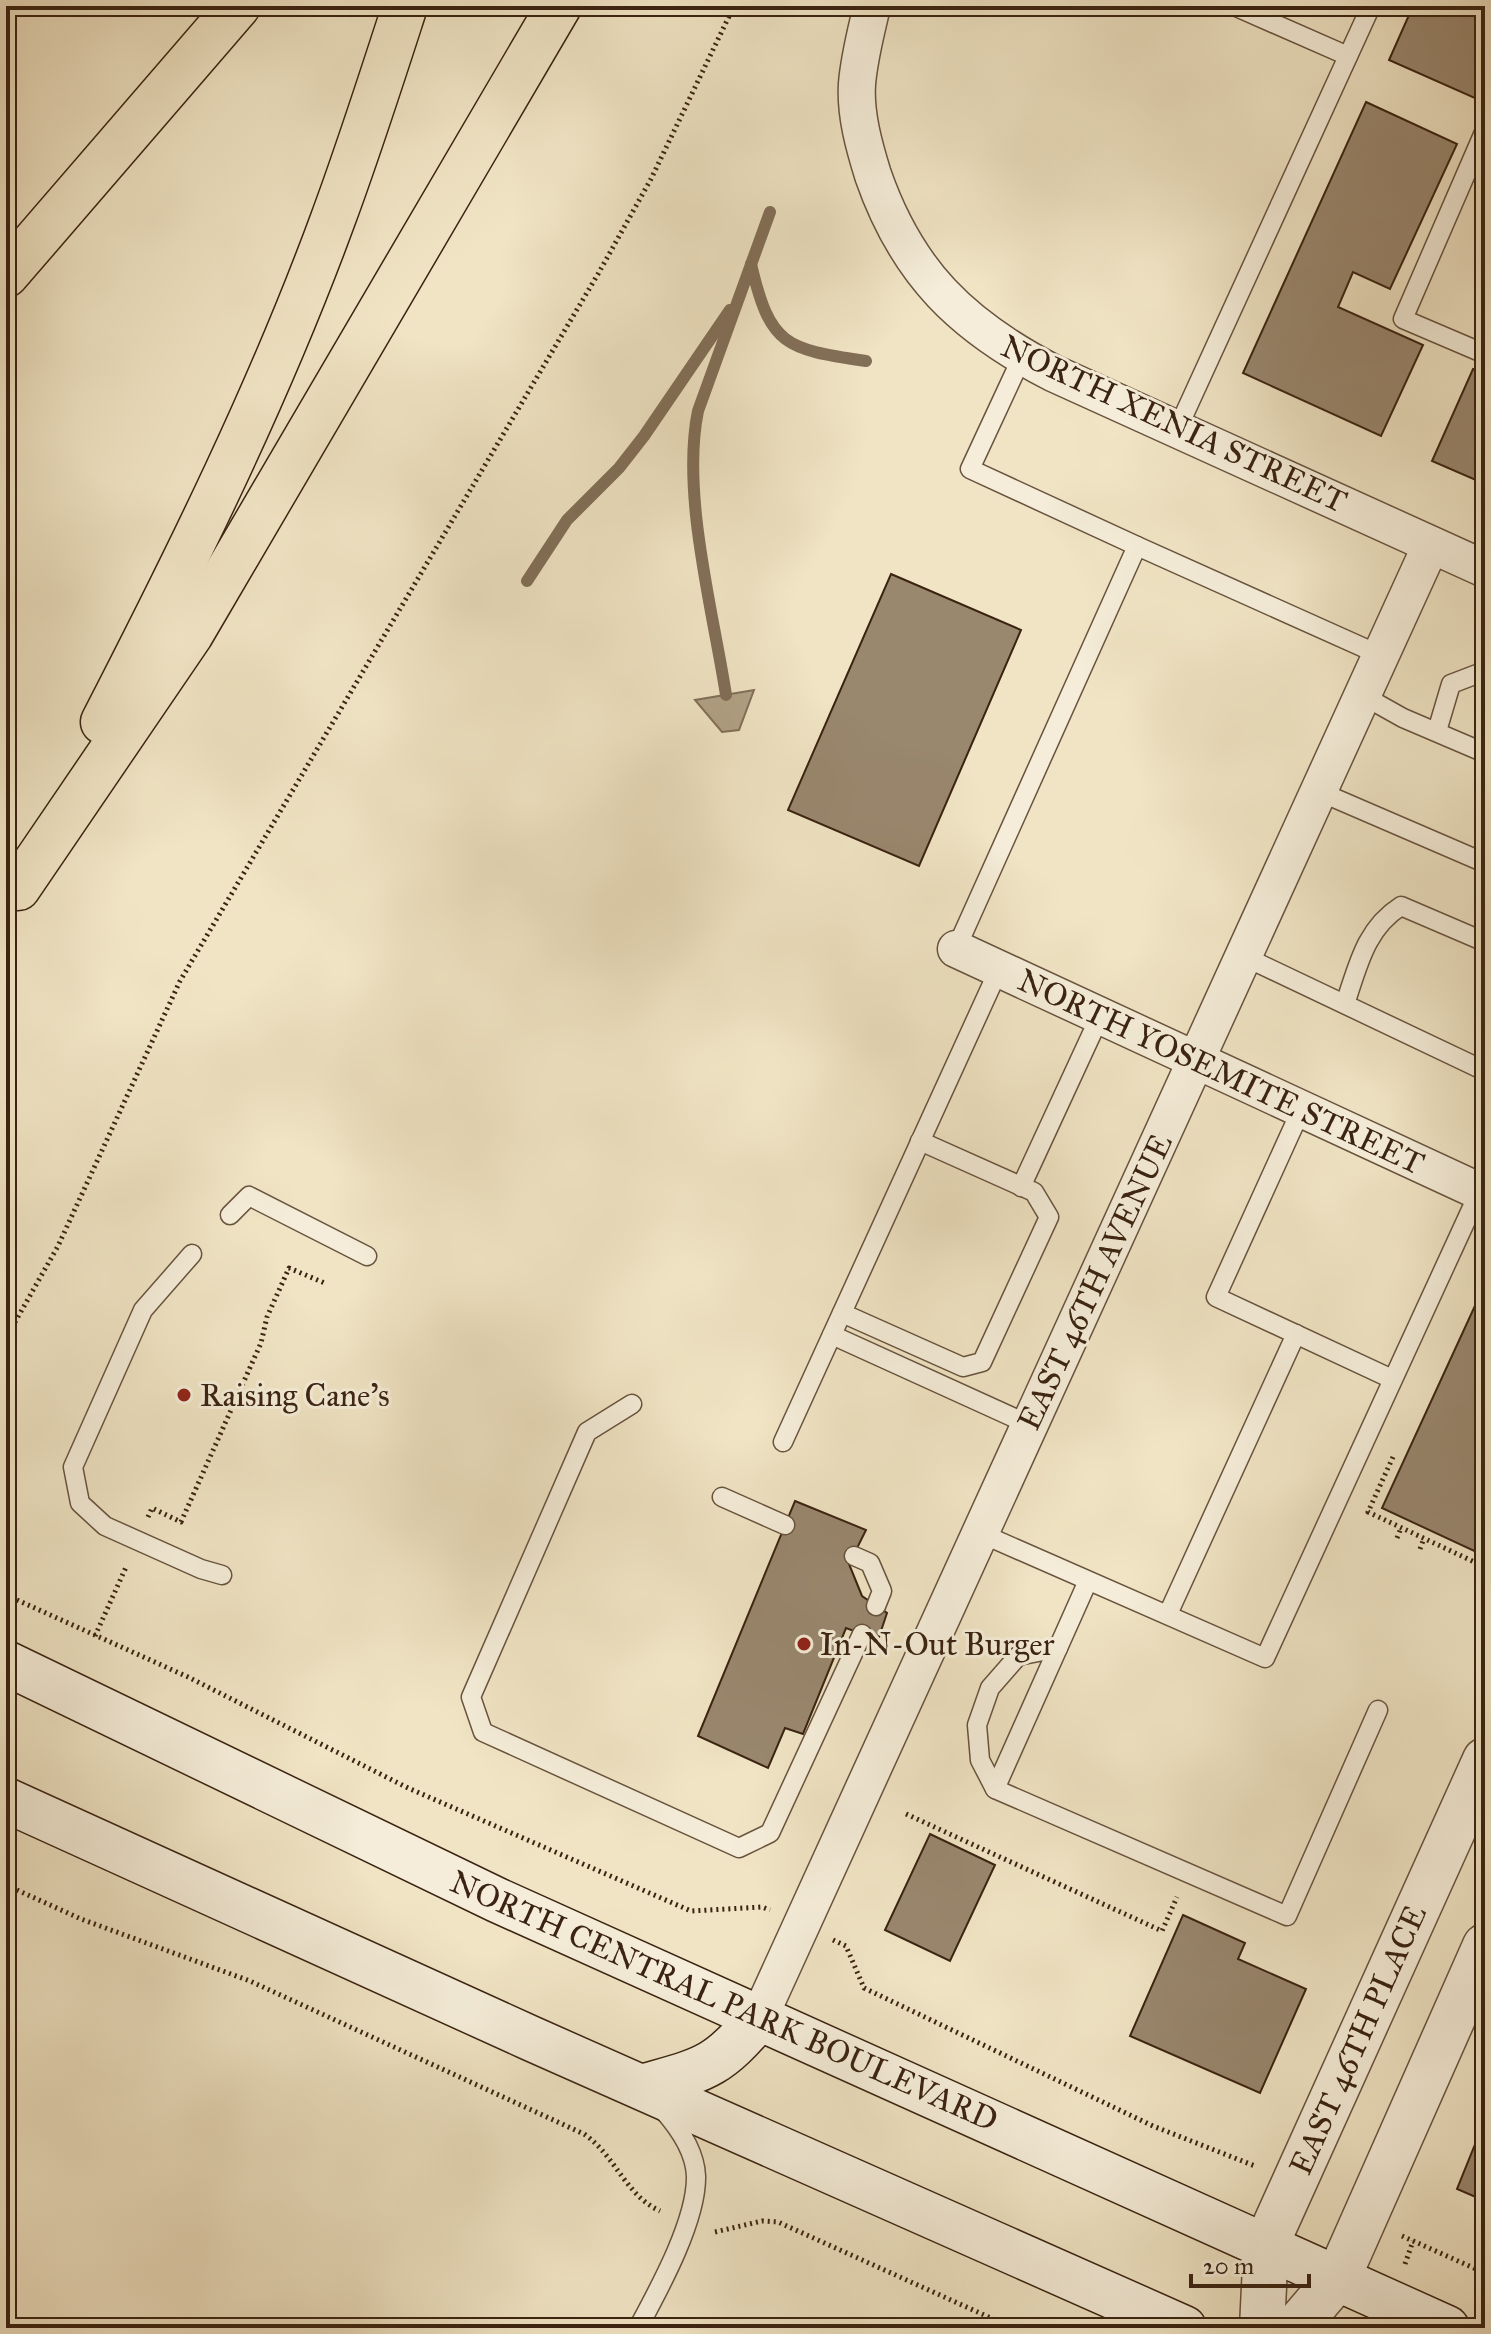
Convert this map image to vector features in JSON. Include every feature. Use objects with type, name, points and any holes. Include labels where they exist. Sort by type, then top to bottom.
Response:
[{"type":"highway","points":[[6,275],[238,6]]},
{"type":"highway","points":[[12,898],[170,591],[289,330],[372,108],[405,6]]},
{"type":"highway","points":[[12,898],[191,634],[559,6]]},
{"type":"main road","name":"NORTH CENTRAL PARK BOULEVARD","points":[[6,1663],[497,1900],[1447,2328]]},
{"type":"main road","name":"EAST 46TH PLACE","points":[[1262,2328],[1266,2245],[1485,1760]]},
{"type":"main road","points":[[6,1800],[1184,2328]]},
{"type":"main road","points":[[1295,2328],[1338,2278],[1485,1946]]},
{"type":"main road","points":[[642,2087],[715,2064],[733,2050],[759,2018]]},
{"type":"street","name":"NORTH XENIA STREET","points":[[872,6],[857,98],[868,158],[898,234],[939,293],[993,339],[1022,357],[1485,569]]},
{"type":"street","name":"EAST 46TH AVENUE","points":[[759,2018],[1431,545]]},
{"type":"street","name":"NORTH YOSEMITE STREET","points":[[956,949],[1301,1110],[1483,1189]]},
{"type":"lane","points":[[1234,6],[1348,56]]},
{"type":"lane","points":[[1177,430],[1371,6]]},
{"type":"lane","points":[[1485,130],[1403,319],[1485,354]]},
{"type":"lane","points":[[1022,357],[970,469],[1380,655]]},
{"type":"lane","points":[[956,949],[1137,546]]},
{"type":"lane","points":[[1437,731],[1451,684],[1485,671]]},
{"type":"lane","points":[[1362,695],[1403,718],[1485,753]]},
{"type":"lane","points":[[1318,791],[1485,863]]},
{"type":"lane","points":[[1345,1004],[1366,943],[1381,919],[1401,906],[1485,942]]},
{"type":"lane","points":[[1243,956],[1485,1071]]},
{"type":"lane","points":[[783,1442],[999,969]]},
{"type":"lane","points":[[1021,1187],[1100,1016]]},
{"type":"lane","points":[[1301,1110],[1216,1297],[1392,1379]]},
{"type":"lane","points":[[842,1313],[963,1367],[982,1362],[1049,1217],[1034,1192],[920,1141]]},
{"type":"lane","points":[[980,1533],[1087,1583],[1168,1614],[1265,1658],[1392,1379],[1483,1189]]},
{"type":"lane","points":[[230,1215],[249,1196],[367,1256]]},
{"type":"lane","points":[[192,1254],[143,1310],[73,1467],[80,1503],[105,1526],[201,1569],[222,1575]]},
{"type":"lane","points":[[1168,1614],[1296,1334]]},
{"type":"lane","points":[[832,1335],[1030,1425]]},
{"type":"lane","points":[[632,1404],[587,1432],[471,1697],[483,1732],[739,1848],[770,1833],[862,1634]]},
{"type":"lane","points":[[722,1497],[785,1525]]},
{"type":"lane","points":[[854,1556],[870,1563],[882,1591],[876,1606]]},
{"type":"lane","points":[[995,1789],[1087,1583]]},
{"type":"lane","points":[[1058,1648],[1018,1656],[990,1688],[977,1725],[980,1760],[995,1789],[1287,1916],[1378,1710]]},
{"type":"lane","points":[[638,2328],[686,2223],[696,2177],[692,2157],[671,2119],[642,2087]]},
{"type":"path","points":[[6,1338],[58,1246],[180,981],[598,274],[651,179],[734,6]]},
{"type":"path","points":[[142,1531],[152,1508],[181,1522],[236,1409],[289,1268],[327,1284]]},
{"type":"path","points":[[1394,1454],[1368,1512],[1485,1567]]},
{"type":"path","points":[[1397,1538],[1401,1528]]},
{"type":"path","points":[[1420,1549],[1424,1538]]},
{"type":"path","points":[[95,1636],[127,1563]]},
{"type":"path","points":[[1485,1594],[1478,1609],[1485,1613]]},
{"type":"path","points":[[6,1595],[242,1704],[408,1788],[691,1911],[762,1907],[802,1925],[846,1946],[864,1988],[1153,2126],[1245,2161],[1293,2185]]},
{"type":"path","points":[[906,1814],[1162,1931],[1177,1897],[1190,1902]]},
{"type":"path","points":[[6,1885],[81,1919],[250,1981],[584,2134],[601,2146],[643,2203],[686,2223],[722,2233],[762,2221],[778,2222],[1013,2328]]},
{"type":"path","points":[[1365,2219],[1485,2273]]},
{"type":"shaded area","points":[[754,690],[739,730],[722,732],[695,700]]},
{"type":"building","points":[[1413,6],[1485,6],[1485,81],[1477,99],[1389,60]]},
{"type":"building","points":[[1366,102],[1457,144],[1390,289],[1353,272],[1338,307],[1423,345],[1381,436],[1243,373]]},
{"type":"building","points":[[1473,369],[1485,374],[1485,484],[1432,461]]},
{"type":"building","points":[[891,574],[1021,630],[919,866],[788,810]]},
{"type":"building","points":[[1485,1284],[1485,1556],[1382,1508]]},
{"type":"building","points":[[795,1501],[866,1530],[849,1564],[862,1596],[887,1613],[878,1640],[846,1628],[803,1734],[785,1728],[768,1768],[698,1736]]},
{"type":"building","points":[[930,1834],[995,1865],[950,1961],[885,1930]]},
{"type":"building","points":[[1183,1915],[1245,1943],[1238,1959],[1306,1989],[1260,2093],[1130,2036]]},
{"type":"building","points":[[1485,2134],[1485,2201],[1457,2189],[1478,2137],[1483,2139]]},
{"type":"waterway","points":[[726,695],[696,515],[694,443],[698,411],[770,212]]},
{"type":"waterway","points":[[751,264],[766,312],[774,328],[785,339],[817,352],[866,361]]},
{"type":"waterway","points":[[527,581],[567,520],[619,468],[644,436],[730,310]]},
{"type":"place","name":"Raising Cane's","points":[[184,1395]]},
{"type":"place","name":"In-N-Out Burger","points":[[804,1644]]}]
